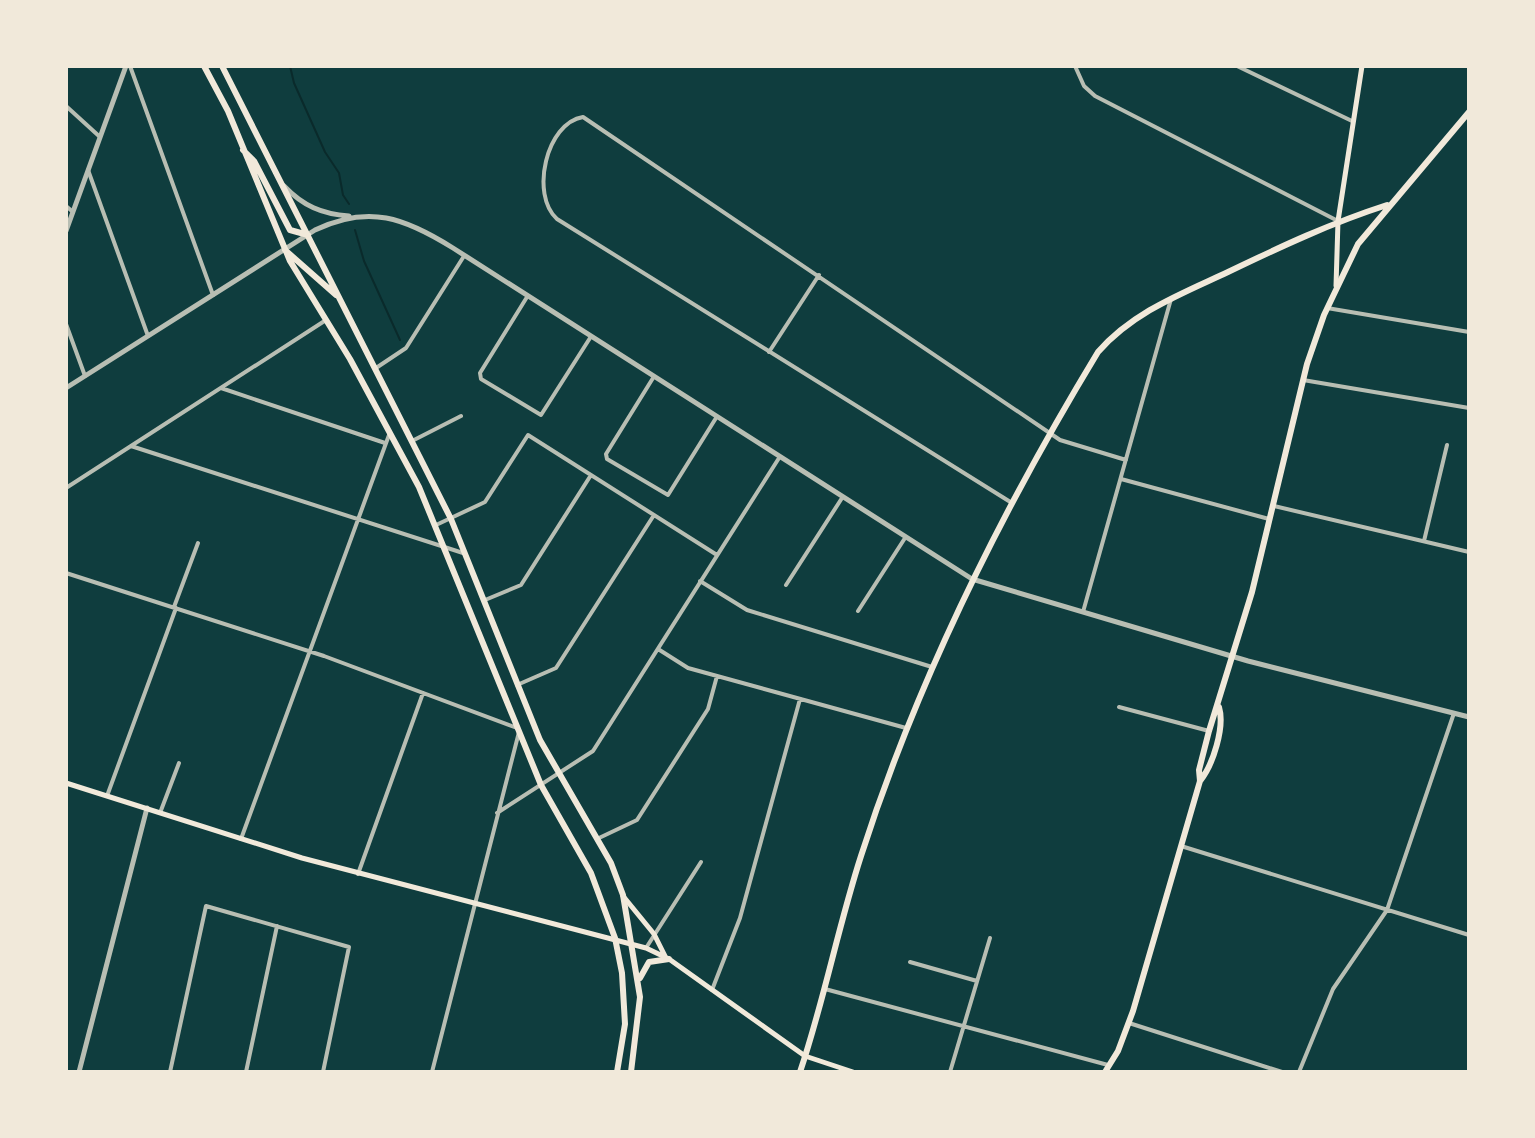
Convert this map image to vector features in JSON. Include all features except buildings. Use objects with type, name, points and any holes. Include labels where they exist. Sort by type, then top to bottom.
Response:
[{"type":"main road","points":[[204,66],[285,250],[391,433],[445,547],[541,785],[591,873],[615,938],[626,1012],[617,1072]]},
{"type":"main road","points":[[222,66],[451,519],[517,685],[559,773],[599,838],[623,895],[640,997]]},
{"type":"main road","points":[[1336,286],[1338,221],[1362,66]]},
{"type":"main road","points":[[1108,1069],[1129,1023],[1200,781],[1199,770],[1209,731],[1219,707],[1271,520],[1303,380],[1327,308],[1358,244],[1387,205],[1469,112]]},
{"type":"main road","points":[[241,148],[254,161],[290,230],[308,235]]},
{"type":"main road","points":[[800,1072],[860,858],[906,728],[972,579],[1098,352],[1112,336],[1144,313],[1171,299],[1338,221],[1387,205]]},
{"type":"main road","points":[[285,250],[338,296]]},
{"type":"main road","points":[[1200,781],[1207,772],[1222,717],[1219,707]]},
{"type":"main road","points":[[66,785],[358,874],[646,948],[669,959],[805,1056],[853,1072]]},
{"type":"main road","points":[[623,895],[654,934],[669,959]]},
{"type":"main road","points":[[631,1072],[641,974],[652,960],[669,959]]},
{"type":"street","points":[[66,231],[128,66]]},
{"type":"street","points":[[128,66],[213,295]]},
{"type":"street","points":[[1075,66],[1084,86],[1095,96],[1338,221]]},
{"type":"street","points":[[1237,66],[1352,121]]},
{"type":"street","points":[[66,106],[100,137]]},
{"type":"street","points":[[1012,503],[551,214],[544,202],[543,174],[550,151],[569,123],[583,117],[1060,440],[1126,460]]},
{"type":"street","points":[[88,170],[148,336]]},
{"type":"street","points":[[280,182],[297,200],[315,209],[354,216],[393,218],[409,223],[972,579],[1233,657],[1469,717]]},
{"type":"street","points":[[66,206],[73,212]]},
{"type":"street","points":[[66,388],[308,235],[336,220],[354,216]]},
{"type":"street","points":[[376,368],[406,348],[464,256]]},
{"type":"street","points":[[769,352],[819,275]]},
{"type":"street","points":[[527,297],[482,368],[481,379],[541,415],[590,338]]},
{"type":"street","points":[[1082,613],[1171,299]]},
{"type":"street","points":[[1327,308],[1469,332]]},
{"type":"street","points":[[66,488],[326,320]]},
{"type":"street","points":[[66,324],[85,376]]},
{"type":"street","points":[[653,378],[608,448],[607,459],[613,463],[665,496],[716,418]]},
{"type":"street","points":[[1303,380],[1469,408]]},
{"type":"street","points":[[221,388],[385,443]]},
{"type":"street","points":[[412,441],[461,416]]},
{"type":"street","points":[[241,839],[391,433]]},
{"type":"street","points":[[435,526],[485,502],[528,435],[717,555]]},
{"type":"street","points":[[1424,541],[1447,445]]},
{"type":"street","points":[[131,446],[466,554]]},
{"type":"street","points":[[497,813],[593,751],[779,458]]},
{"type":"street","points":[[484,600],[521,585],[591,475]]},
{"type":"street","points":[[1121,479],[1271,520]]},
{"type":"street","points":[[786,585],[842,498]]},
{"type":"street","points":[[1274,506],[1469,552]]},
{"type":"street","points":[[517,685],[556,668],[654,515]]},
{"type":"street","points":[[858,611],[905,538]]},
{"type":"street","points":[[107,796],[198,543]]},
{"type":"street","points":[[66,573],[309,651],[518,730],[432,1072]]},
{"type":"street","points":[[700,581],[747,610],[932,667]]},
{"type":"street","points":[[657,648],[688,668],[906,728]]},
{"type":"street","points":[[599,838],[637,820],[708,709],[717,676]]},
{"type":"street","points":[[358,874],[423,693]]},
{"type":"street","points":[[712,990],[740,918],[800,699]]},
{"type":"street","points":[[1119,707],[1209,731]]},
{"type":"street","points":[[1299,1072],[1333,989],[1387,910],[1454,713]]},
{"type":"street","points":[[160,813],[179,763]]},
{"type":"street","points":[[79,1072],[147,808]]},
{"type":"street","points":[[1181,846],[1469,935]]},
{"type":"street","points":[[646,948],[701,862]]},
{"type":"street","points":[[170,1072],[206,906],[349,947],[323,1072]]},
{"type":"street","points":[[246,1072],[277,926]]},
{"type":"street","points":[[950,1072],[990,938]]},
{"type":"street","points":[[910,962],[977,981]]},
{"type":"street","points":[[825,989],[1108,1069]]},
{"type":"street","points":[[1129,1023],[1282,1072]]},
{"type":"waterway","points":[[290,66],[294,83],[325,152],[339,173],[343,195],[349,204]]},
{"type":"waterway","points":[[355,230],[364,261],[400,340]]}]
